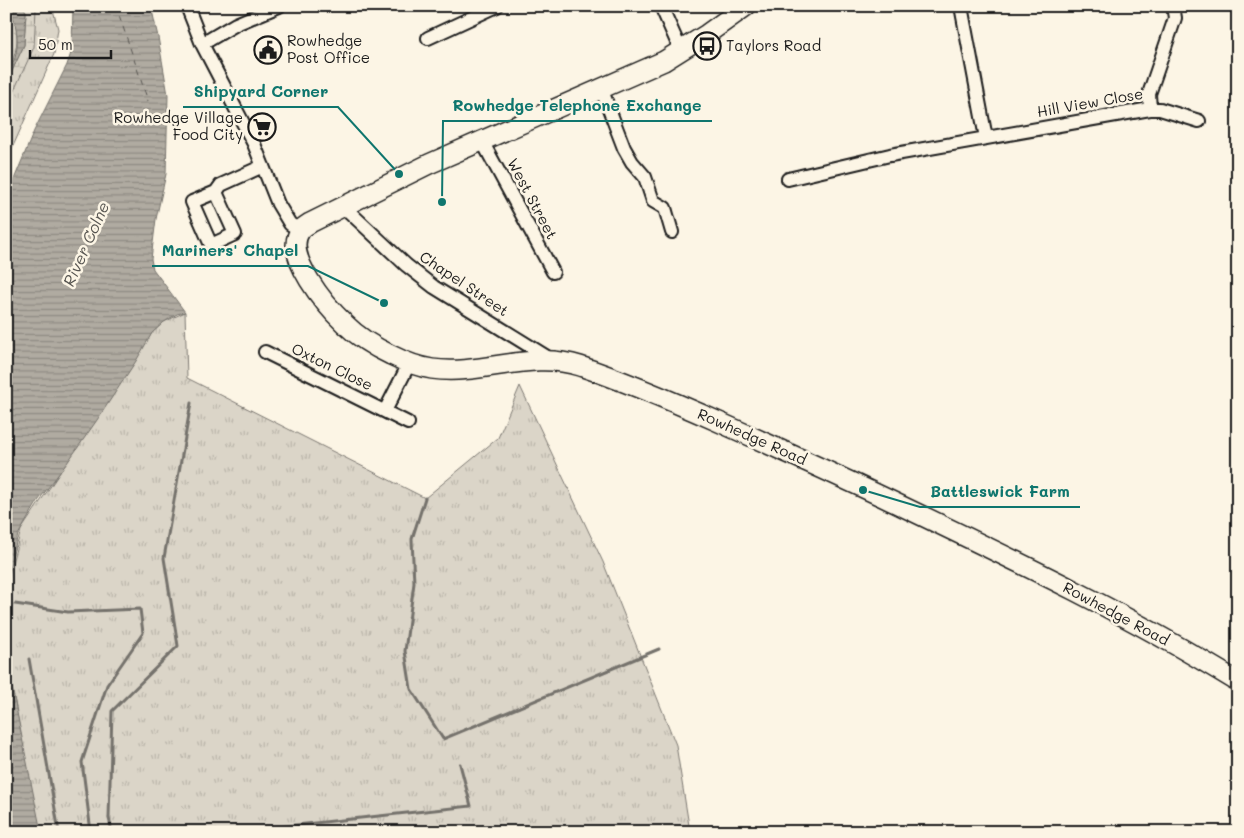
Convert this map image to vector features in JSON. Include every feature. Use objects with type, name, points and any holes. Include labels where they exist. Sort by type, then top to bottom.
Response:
[{"type":"street","points":[[187,6],[202,44],[254,144],[286,218],[290,224],[300,230],[343,206],[482,141],[664,61],[746,6]]},
{"type":"street","points":[[202,44],[236,24],[279,6]]},
{"type":"street","points":[[428,38],[497,6]]},
{"type":"street","points":[[662,6],[681,51]]},
{"type":"street","points":[[961,6],[986,138]]},
{"type":"street","points":[[1150,109],[1149,94],[1175,18],[1174,6]]},
{"type":"street","points":[[601,88],[624,148],[632,162],[645,177],[653,201],[666,208],[672,232]]},
{"type":"street","name":"Hill View Close","points":[[788,179],[890,155],[1150,109],[1160,109],[1199,121]]},
{"type":"street","name":"West Street","points":[[482,141],[553,272]]},
{"type":"street","points":[[216,192],[221,185],[263,166]]},
{"type":"street","name":"Chapel Street","points":[[343,206],[406,265],[434,287],[552,360]]},
{"type":"street","name":"Rowhedge Road","points":[[300,230],[296,239],[296,248],[300,261],[322,299],[346,325],[376,348],[431,369],[454,370],[552,360],[579,366],[674,403],[812,464],[1033,569],[1197,657],[1238,682]]},
{"type":"street","name":"Oxton Close","points":[[265,352],[408,423]]},
{"type":"street","points":[[385,411],[410,362]]},
{"type":"green space","points":[[6,6],[52,6],[58,29],[54,54],[6,162]]},
{"type":"green space","points":[[6,6],[9,6],[13,16],[17,41],[14,57],[6,75]]},
{"type":"green space","points":[[23,6],[34,6],[36,9],[34,47],[6,108],[6,84],[24,45],[26,12]]},
{"type":"green space","points":[[185,312],[187,378],[425,498],[498,438],[520,386],[603,562],[676,745],[690,832],[39,832],[6,655],[6,595],[21,530],[152,333],[164,322]]},
{"type":"water","points":[[9,6],[23,6],[26,12],[24,45],[6,84],[15,58],[17,45],[14,18]]},
{"type":"water","name":"River Colne","points":[[73,6],[151,6],[168,95],[166,174],[156,219],[151,259],[153,269],[185,312],[177,314],[164,322],[152,333],[97,420],[38,501],[18,535],[6,586],[6,199],[34,131],[67,65],[72,50]]},
{"type":"water","points":[[6,661],[10,678],[41,832],[6,832]]},
{"type":"waterway","points":[[112,832],[109,818],[112,711],[178,646],[164,558],[191,403]]},
{"type":"waterway","points":[[425,498],[412,539],[414,583],[405,651],[411,689],[443,739],[659,649]]},
{"type":"waterway","points":[[15,604],[68,612],[140,609],[143,633],[107,685],[82,762],[91,832]]},
{"type":"waterway","points":[[29,659],[59,832]]},
{"type":"waterway","points":[[233,832],[471,806],[460,764]]},
{"type":"ferry route","points":[[116,6],[148,101]]},
{"type":"place","name":"Taylors Road","points":[[707,46]]},
{"type":"place","name":"Rowhedge Post Office","points":[[268,50]]},
{"type":"place","name":"Rowhedge Village Food City","points":[[262,127]]},
{"type":"place","name":"Shipyard Corner","points":[[399,174]]},
{"type":"place","name":"Rowhedge Telephone Exchange","points":[[442,202]]},
{"type":"place","name":"Mariners' Chapel","points":[[384,303]]},
{"type":"place","name":"Battleswick Farm","points":[[863,490]]}]
